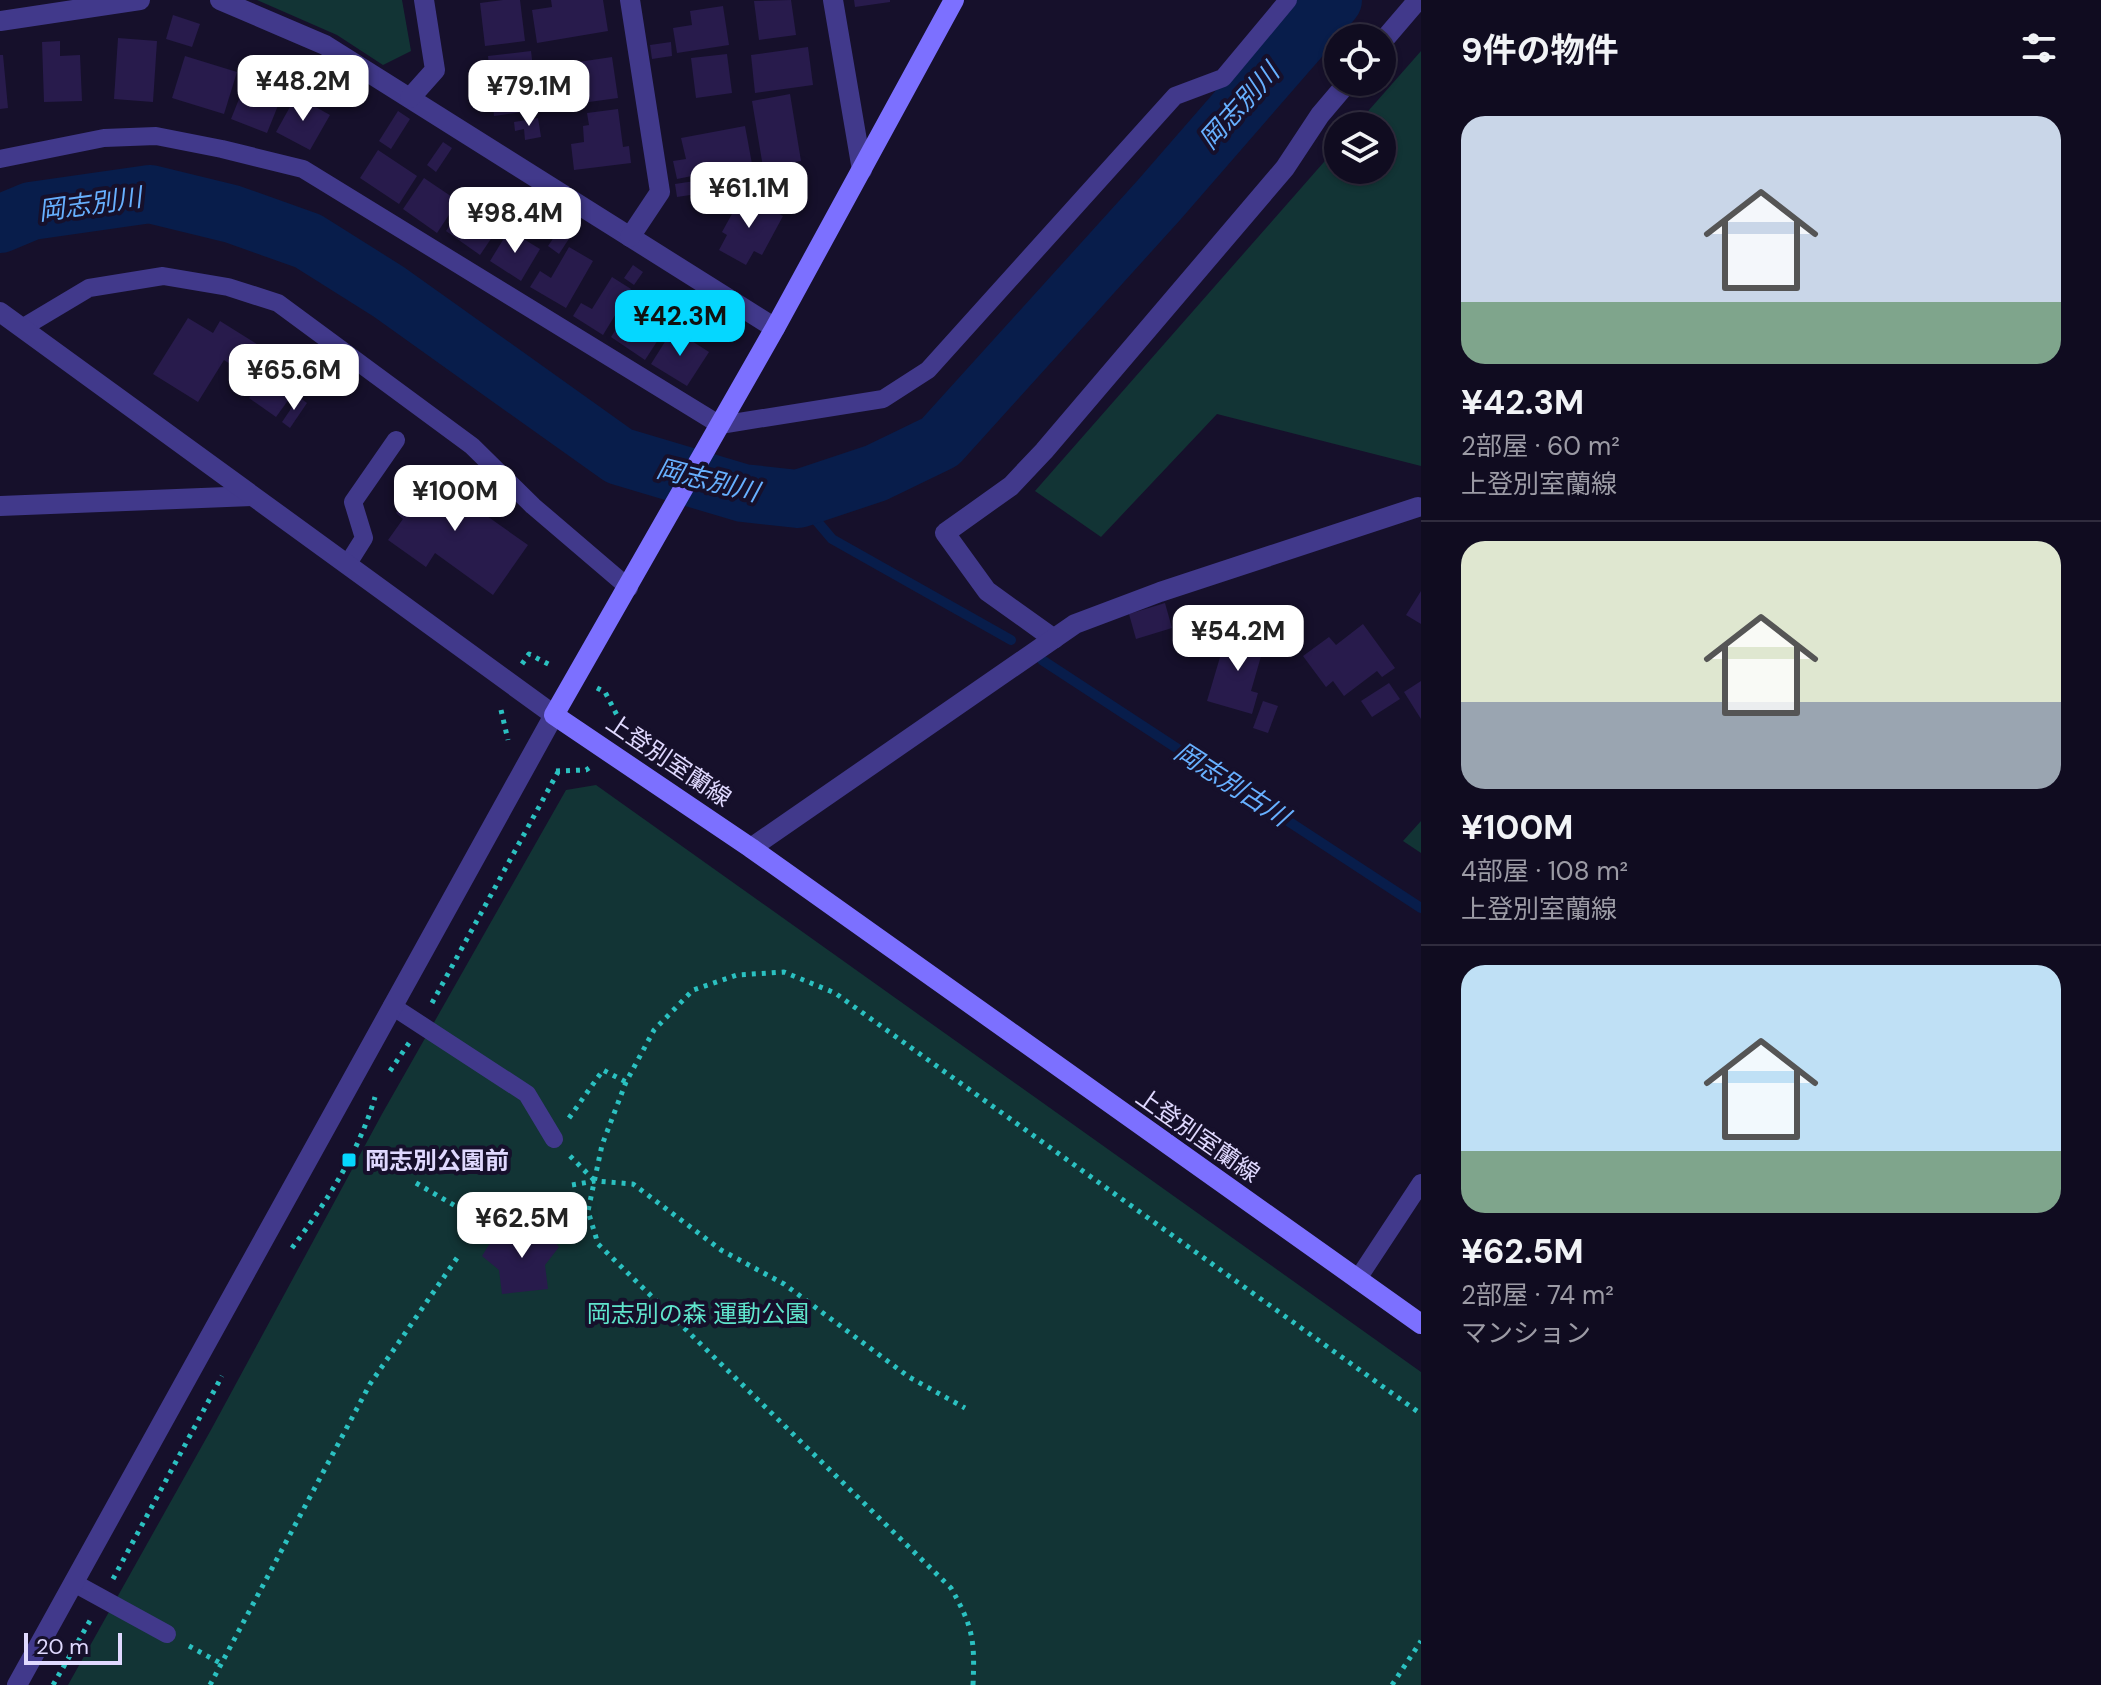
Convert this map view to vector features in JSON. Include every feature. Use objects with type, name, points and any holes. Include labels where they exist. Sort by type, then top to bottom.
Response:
[{"type":"main road","points":[[554,715],[775,328],[954,0]]},
{"type":"main road","name":"上登別室蘭線","points":[[554,715],[751,848],[1421,1324]]},
{"type":"street","points":[[0,21],[140,0]]},
{"type":"street","points":[[220,0],[325,45],[775,328]]},
{"type":"street","points":[[410,98],[435,70],[424,0]]},
{"type":"street","points":[[630,0],[660,192],[630,237]]},
{"type":"street","points":[[833,0],[862,170]]},
{"type":"street","points":[[1396,26],[1418,0]]},
{"type":"street","points":[[1054,639],[987,591],[945,533],[1011,486],[1044,451],[1285,168],[1336,96]]},
{"type":"street","points":[[0,312],[554,715],[17,1685]]},
{"type":"street","points":[[0,506],[252,496]]},
{"type":"street","points":[[751,848],[1075,624],[1160,592],[1418,507]]},
{"type":"lane","points":[[0,159],[104,138],[156,136],[303,169],[716,433],[883,399],[928,370],[1175,96],[1223,78],[1288,0]]},
{"type":"lane","points":[[22,328],[89,288],[163,276],[228,287],[278,303],[472,446],[533,506],[629,588]]},
{"type":"lane","points":[[347,565],[364,538],[353,502],[396,440]]},
{"type":"lane","points":[[392,1006],[527,1094],[554,1139]]},
{"type":"lane","points":[[1357,1280],[1421,1183]]},
{"type":"lane","points":[[74,1583],[167,1634]]},
{"type":"path","points":[[384,1081],[420,1025],[558,772]]},
{"type":"path","points":[[973,1685],[974,1651],[968,1618],[951,1588],[598,1244],[588,1211],[602,1145],[626,1082],[654,1030],[693,990],[737,975],[784,972],[835,993],[1421,1414]]},
{"type":"path","points":[[595,1181],[554,1139],[603,1070],[626,1082]]},
{"type":"path","points":[[286,1256],[319,1213],[366,1129],[377,1092]]},
{"type":"path","points":[[572,1185],[595,1181],[633,1184],[721,1250],[784,1284],[909,1377],[965,1408]]},
{"type":"path","points":[[416,1183],[459,1208]]},
{"type":"path","points":[[210,1685],[370,1384],[457,1258]]},
{"type":"path","points":[[53,1685],[227,1365]]},
{"type":"path","points":[[167,1634],[222,1664]]},
{"type":"path","points":[[1392,1685],[1421,1641]]},
{"type":"green space","points":[[257,0],[402,0],[411,51],[383,65],[337,35]]},
{"type":"green space","points":[[1421,51],[1421,466],[1217,414],[1101,537],[1035,491],[1324,162],[1324,184],[1396,184],[1396,112],[1367,112],[1381,96],[1396,96],[1396,79]]},
{"type":"green space","name":"岡志別の森 運動公園","points":[[596,785],[1421,1372],[1421,1685],[68,1685],[382,1114],[566,790]]},
{"type":"green space","points":[[1421,821],[1421,853],[1403,841]]},
{"type":"building","points":[[520,0],[525,41],[485,46],[480,3]]},
{"type":"building","points":[[551,0],[603,0],[608,31],[537,43],[532,10],[552,7]]},
{"type":"building","points":[[791,0],[796,35],[759,40],[754,1]]},
{"type":"building","points":[[854,0],[890,0],[890,2],[855,7]]},
{"type":"building","points":[[723,6],[729,45],[677,53],[673,28],[692,25],[690,11]]},
{"type":"building","points":[[173,15],[200,24],[192,47],[166,39]]},
{"type":"building","points":[[118,38],[157,41],[153,102],[114,99]]},
{"type":"building","points":[[60,41],[60,56],[80,55],[82,101],[44,102],[42,42]]},
{"type":"building","points":[[671,42],[672,56],[652,59],[650,45]]},
{"type":"building","points":[[808,47],[813,85],[755,93],[751,55]]},
{"type":"building","points":[[531,51],[538,110],[494,116],[488,56]]},
{"type":"building","points":[[727,54],[732,93],[696,98],[691,58]]},
{"type":"building","points":[[0,55],[3,55],[8,108],[0,109]]},
{"type":"building","points":[[185,56],[237,72],[224,114],[172,98]]},
{"type":"building","points":[[266,57],[293,68],[267,133],[231,119],[249,74],[258,77]]},
{"type":"building","points":[[612,57],[618,98],[560,106],[557,79],[573,77],[572,63]]},
{"type":"building","points":[[302,61],[311,64],[303,85],[294,82]]},
{"type":"building","points":[[790,94],[801,161],[763,167],[752,101]]},
{"type":"building","points":[[296,96],[330,115],[310,150],[276,132]]},
{"type":"building","points":[[618,109],[623,147],[629,146],[631,163],[574,170],[571,144],[584,142],[583,126],[589,125],[587,113]]},
{"type":"building","points":[[398,111],[410,119],[391,149],[379,141]]},
{"type":"building","points":[[538,118],[541,137],[525,140],[524,129],[515,131],[514,122]]},
{"type":"building","points":[[745,126],[752,164],[677,179],[673,161],[686,159],[681,138]]},
{"type":"building","points":[[443,142],[452,148],[436,172],[427,165]]},
{"type":"building","points":[[378,150],[417,176],[399,204],[360,178]]},
{"type":"building","points":[[424,178],[458,201],[437,233],[403,209]]},
{"type":"building","points":[[708,179],[710,192],[677,197],[675,184]]},
{"type":"building","points":[[511,189],[522,197],[508,217],[497,210]]},
{"type":"building","points":[[743,194],[783,216],[762,255],[754,251],[746,265],[719,250],[727,235],[722,232]]},
{"type":"building","points":[[467,201],[501,224],[480,255],[446,231]]},
{"type":"building","points":[[563,224],[574,231],[559,254],[548,246]]},
{"type":"building","points":[[509,230],[540,249],[521,281],[490,261]]},
{"type":"building","points":[[569,247],[593,261],[566,308],[530,287],[540,271],[551,278]]},
{"type":"building","points":[[633,265],[643,272],[634,285],[624,278]]},
{"type":"building","points":[[612,277],[631,289],[603,335],[573,316],[581,303],[592,309]]},
{"type":"building","points":[[688,298],[699,304],[688,323],[677,317]]},
{"type":"building","points":[[634,301],[669,323],[645,360],[611,337]]},
{"type":"building","points":[[188,318],[213,333],[220,321],[260,346],[244,373],[224,360],[198,402],[153,374]]},
{"type":"building","points":[[673,329],[709,352],[687,386],[651,364]]},
{"type":"building","points":[[265,376],[292,395],[276,417],[249,398]]},
{"type":"building","points":[[299,397],[307,403],[290,428],[282,422]]},
{"type":"building","points":[[440,468],[467,487],[460,497],[528,545],[493,595],[435,553],[426,567],[388,540],[403,519],[396,513],[422,477],[429,482]]},
{"type":"building","points":[[1421,591],[1421,624],[1406,615]]},
{"type":"building","points":[[1165,603],[1172,628],[1136,639],[1129,614]]},
{"type":"building","points":[[1363,624],[1395,668],[1382,677],[1377,671],[1344,696],[1333,681],[1326,687],[1303,656],[1329,637],[1336,645]]},
{"type":"building","points":[[1238,631],[1266,639],[1251,691],[1258,693],[1252,714],[1207,701],[1226,637],[1235,640]]},
{"type":"building","points":[[1421,681],[1421,719],[1404,692]]},
{"type":"building","points":[[1389,683],[1400,699],[1372,717],[1361,701]]},
{"type":"building","points":[[1263,701],[1278,706],[1268,733],[1253,728]]},
{"type":"building","points":[[544,1230],[559,1247],[545,1265],[548,1289],[502,1294],[499,1270],[482,1256],[495,1235]]},
{"type":"waterway","name":"岡志別川","points":[[0,224],[31,211],[150,194],[232,214],[308,241],[389,292],[619,456],[743,493],[798,499],[876,473],[940,442],[1159,200],[1333,0]]},
{"type":"waterway","name":"岡志別古川","points":[[798,499],[832,539],[1011,640]]},
{"type":"waterway","name":"岡志別古川","points":[[1042,660],[1421,908]]},
{"type":"place","name":"岡志別公園前","points":[[349,1160]]}]
